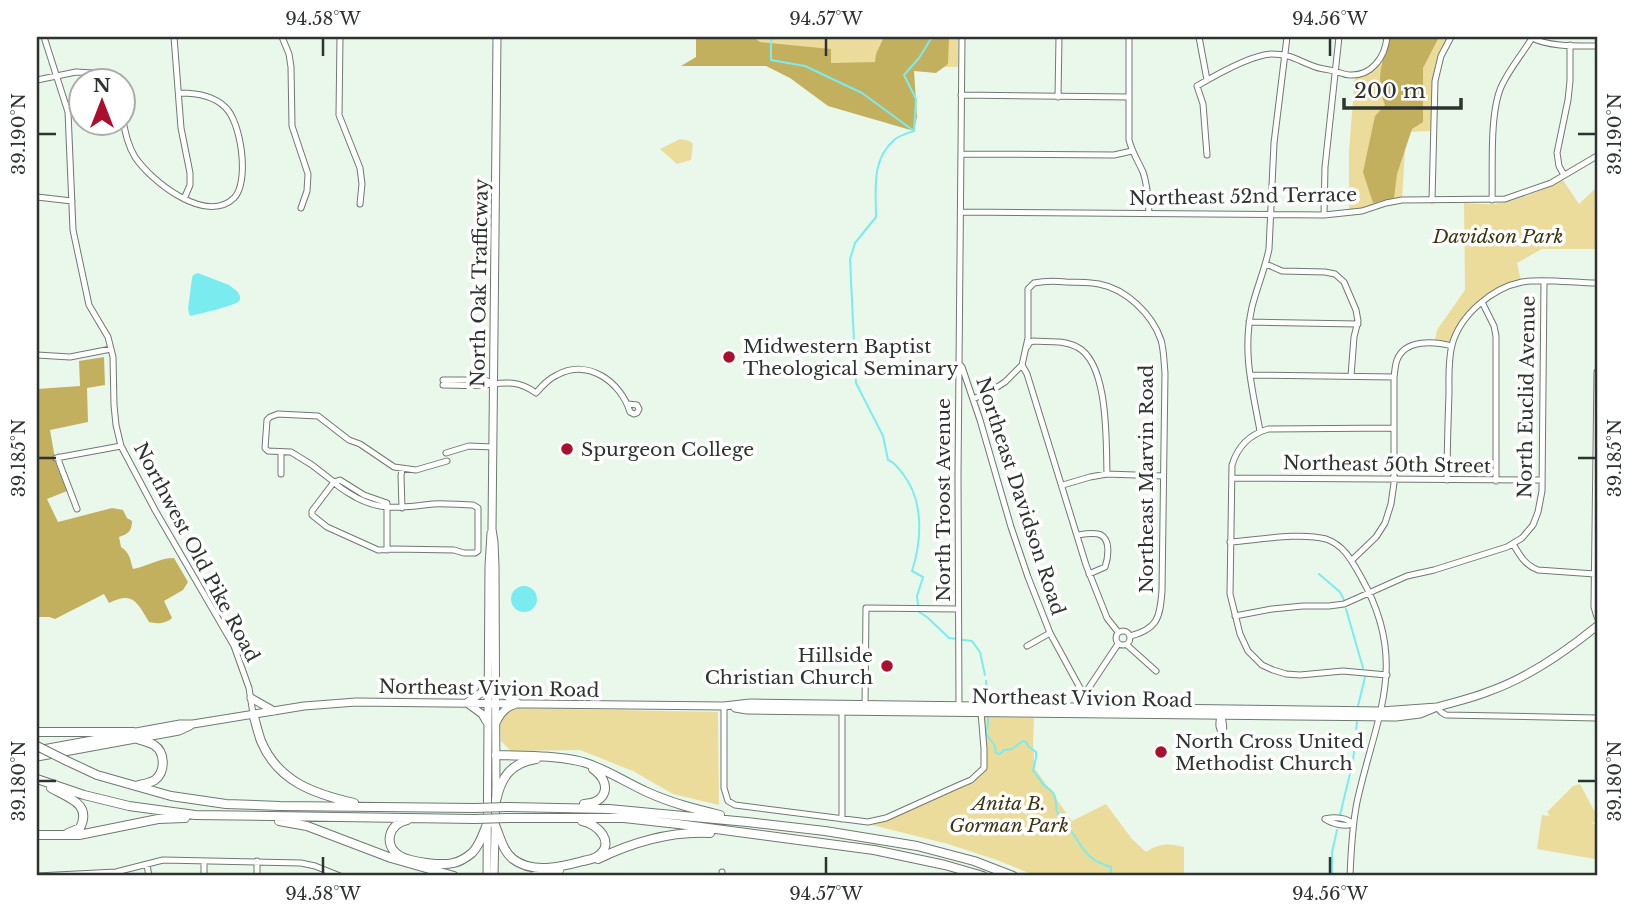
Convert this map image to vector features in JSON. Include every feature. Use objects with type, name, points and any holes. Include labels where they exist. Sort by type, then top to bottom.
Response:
[{"type":"highway","points":[[253,714],[260,739],[268,754],[291,779],[318,794],[371,806]]},
{"type":"highway","points":[[37,732],[135,736],[152,744],[162,757],[159,775],[155,780],[134,786]]},
{"type":"highway","points":[[37,748],[97,775],[134,786],[171,796],[226,804],[609,809],[825,831],[917,846],[974,861],[1013,876]]},
{"type":"highway","points":[[496,755],[546,756],[584,763],[673,803],[747,822]]},
{"type":"highway","points":[[496,801],[499,785],[509,771],[517,764],[529,760],[552,760],[597,771],[606,785],[604,794],[598,801],[562,808]]},
{"type":"highway","points":[[37,780],[129,806],[195,815],[624,818],[874,850],[983,876]]},
{"type":"highway","points":[[37,780],[78,803],[84,816],[80,828],[73,832],[37,833]]},
{"type":"highway","points":[[37,833],[79,835],[158,819],[220,816]]},
{"type":"highway","points":[[263,817],[307,826],[391,858],[454,876]]},
{"type":"highway","points":[[420,818],[397,823],[393,828],[389,839],[399,856],[430,863],[451,864],[471,854],[491,825],[510,857],[529,866],[554,867],[596,857],[603,850],[604,837],[594,824],[552,817]]},
{"type":"highway","points":[[534,876],[587,863],[668,835],[734,832]]},
{"type":"main road","name":"North Oak Trafficway","points":[[494,876],[491,825],[491,680],[495,567],[492,529],[497,37]]},
{"type":"main road","name":"Northeast Vivion Road","points":[[1087,710],[1181,715],[1220,712],[1380,714],[1437,707],[1492,691],[1543,665],[1597,626]]},
{"type":"main road","points":[[491,680],[502,693],[518,704],[508,706],[491,725],[482,714],[466,703],[481,693],[491,680]]},
{"type":"main road","points":[[251,698],[275,711]]},
{"type":"main road","name":"Northeast Vivion Road","points":[[135,736],[179,731],[193,724],[304,706],[356,702],[724,706],[750,703],[865,708],[1087,710],[1188,708],[1220,712]]},
{"type":"main road","points":[[491,703],[492,776],[496,786]]},
{"type":"main road","name":"Northeast Vivion Road","points":[[724,706],[747,710],[842,711],[865,708]]},
{"type":"main road","points":[[1181,715],[1188,708]]},
{"type":"main road","name":"North Oak Trafficway","points":[[487,876],[491,825],[496,801],[496,755],[491,725]]},
{"type":"main road","points":[[37,748],[135,736]]},
{"type":"main road","points":[[37,757],[135,736]]},
{"type":"street","name":"Northwest Old Pike Road","points":[[44,37],[68,112],[75,243],[89,304],[108,337],[113,357],[115,415],[121,446],[234,646],[243,668],[253,714]]},
{"type":"street","points":[[174,37],[181,128],[190,173],[190,185],[184,199]]},
{"type":"street","points":[[282,37],[291,67],[292,127],[308,178],[301,208]]},
{"type":"street","points":[[340,37],[339,114],[360,168],[360,204]]},
{"type":"street","name":"North Troost Avenue","points":[[959,709],[962,37]]},
{"type":"street","points":[[1058,97],[1059,37]]},
{"type":"street","points":[[1129,37],[1129,140],[1146,182],[1149,214]]},
{"type":"street","points":[[1199,37],[1208,79]]},
{"type":"street","points":[[1260,431],[1247,351],[1256,293],[1269,249],[1273,143],[1287,37]]},
{"type":"street","points":[[1324,215],[1325,167],[1339,37]]},
{"type":"street","points":[[1207,155],[1203,104],[1197,86],[1259,56],[1274,54],[1297,58],[1311,66],[1350,75],[1361,74],[1378,63],[1387,37]]},
{"type":"street","points":[[1432,200],[1434,90],[1437,68],[1451,37]]},
{"type":"street","points":[[1492,200],[1497,99],[1503,84],[1532,37],[1540,41],[1597,46]]},
{"type":"street","points":[[1564,175],[1557,153],[1569,91],[1570,45]]},
{"type":"street","points":[[37,80],[66,74]]},
{"type":"street","points":[[127,136],[135,158],[162,186],[184,199],[205,205],[229,202],[240,188],[242,158],[232,114],[211,97],[180,93]]},
{"type":"street","points":[[961,95],[1129,97]]},
{"type":"street","points":[[961,154],[1114,155],[1132,151]]},
{"type":"street","name":"Northeast 52nd Terrace","points":[[961,212],[1324,215],[1362,211],[1402,200],[1505,199],[1550,183],[1597,156]]},
{"type":"street","points":[[37,197],[72,201]]},
{"type":"street","points":[[1266,264],[1282,271],[1335,274],[1344,282],[1356,310],[1358,324],[1350,376]]},
{"type":"street","points":[[1447,480],[1449,368],[1452,346],[1465,319],[1482,302],[1501,289],[1515,284],[1534,281],[1597,283]]},
{"type":"street","name":"Northeast Marvin Road","points":[[1026,348],[1028,289],[1036,282],[1101,284],[1119,291],[1135,302],[1148,316],[1161,340],[1164,365],[1160,615],[1148,629],[1130,636]]},
{"type":"street","name":"North Euclid Avenue","points":[[1513,544],[1526,535],[1541,502],[1544,282]]},
{"type":"street","points":[[1482,302],[1494,326],[1497,350],[1496,481]]},
{"type":"street","points":[[1250,322],[1358,324]]},
{"type":"street","points":[[973,399],[1005,382],[1022,365],[1028,344],[1034,341],[1066,342],[1080,348],[1092,363],[1101,387],[1106,418],[1107,474]]},
{"type":"street","points":[[1352,560],[1371,544],[1385,523],[1391,504],[1394,479],[1394,377],[1398,356],[1410,346],[1425,343],[1452,346]]},
{"type":"street","points":[[37,355],[70,357],[111,349]]},
{"type":"street","name":"Northeast Davidson Road","points":[[959,365],[981,420],[1019,552],[1050,633],[1084,695],[1087,710]]},
{"type":"street","points":[[1022,365],[1063,485],[1089,574],[1107,618],[1118,632]]},
{"type":"street","points":[[443,383],[520,384],[536,393],[557,374],[586,371],[612,381],[628,404]]},
{"type":"street","points":[[1597,372],[1594,607],[1597,617]]},
{"type":"street","points":[[1250,375],[1394,377]]},
{"type":"street","points":[[334,482],[312,511],[312,515],[327,527],[378,551],[454,550],[475,554],[478,551],[478,508],[472,505],[433,504],[402,508],[369,504],[349,494],[334,482],[312,465],[291,452],[268,451],[265,447],[267,420],[278,414],[318,416],[349,440],[402,469],[416,470],[447,461]]},
{"type":"street","points":[[1387,675],[1343,671],[1300,675],[1279,673],[1266,668],[1248,651],[1240,634],[1230,594],[1232,465],[1244,441],[1260,431],[1276,428],[1394,428]]},
{"type":"street","points":[[77,509],[58,458],[121,446]]},
{"type":"street","points":[[446,453],[469,446],[493,447]]},
{"type":"street","points":[[281,452],[281,474]]},
{"type":"street","points":[[402,469],[402,508]]},
{"type":"street","points":[[1063,485],[1107,474],[1163,476]]},
{"type":"street","name":"Northeast 50th Street","points":[[1232,478],[1542,481]]},
{"type":"street","points":[[387,507],[387,550]]},
{"type":"street","points":[[479,529],[492,529]]},
{"type":"street","points":[[1078,534],[1099,534],[1107,541],[1108,558],[1105,567],[1089,574]]},
{"type":"street","points":[[1230,542],[1310,536],[1325,539],[1339,546],[1352,560],[1378,612],[1384,636],[1387,675],[1353,824],[1350,876]]},
{"type":"street","points":[[1235,616],[1280,608],[1338,605],[1407,576],[1513,544],[1523,561],[1538,570],[1595,574]]},
{"type":"street","points":[[865,708],[866,608],[958,609]]},
{"type":"street","points":[[1118,632],[1125,632],[1130,636],[1127,645]]},
{"type":"street","points":[[1084,695],[1118,644],[1118,632]]},
{"type":"street","points":[[1027,646],[1050,633]]},
{"type":"street","points":[[1118,644],[1127,645],[1156,671]]},
{"type":"street","points":[[724,706],[724,788],[727,801],[735,805],[867,822],[886,818],[971,780],[984,768],[981,709]]},
{"type":"street","points":[[1437,707],[1446,715],[1597,718]]},
{"type":"street","points":[[842,711],[842,819]]},
{"type":"street","points":[[37,876],[116,872],[163,860],[301,863],[315,866],[327,874],[340,876]]},
{"type":"street","points":[[204,861],[204,876]]},
{"type":"street","points":[[257,862],[257,876]]},
{"type":"street","points":[[147,865],[149,876]]},
{"type":"green space","points":[[735,37],[958,37],[958,67],[736,65]]},
{"type":"green space","name":"Davidson Park","points":[[1387,37],[1453,37],[1438,71],[1433,131],[1406,132],[1402,200],[1349,212],[1349,151],[1355,75],[1374,65],[1383,51]]},
{"type":"green space","points":[[680,139],[693,144],[691,160],[677,164],[660,149]]},
{"type":"green space","name":"Davidson Park","points":[[1563,180],[1579,204],[1597,187],[1596,249],[1542,249],[1517,263],[1521,281],[1496,290],[1478,302],[1456,329],[1450,342],[1435,340],[1437,330],[1465,290],[1464,203],[1511,201]]},
{"type":"green space","points":[[508,708],[718,712],[719,805],[673,794],[633,771],[580,750],[511,751],[501,741],[500,718]]},
{"type":"green space","name":"Anita B. Gorman Park","points":[[985,717],[1034,718],[1035,769],[1072,821],[1106,804],[1132,839],[1146,852],[1165,845],[1184,847],[1184,876],[1036,876],[948,844],[872,825],[971,780],[984,768]]},
{"type":"green space","points":[[1580,784],[1597,816],[1597,821],[1591,823],[1597,824],[1595,859],[1537,849],[1542,815],[1550,816],[1547,812],[1573,786]]},
{"type":"shaded area","points":[[696,37],[753,37],[760,42],[831,49],[831,63],[875,62],[884,37],[949,37],[948,64],[936,73],[914,71],[917,117],[914,131],[828,106],[790,78],[766,66],[681,66],[696,57]]},
{"type":"shaded area","points":[[1390,37],[1439,37],[1423,68],[1423,122],[1412,129],[1397,174],[1394,198],[1373,203],[1363,172],[1375,116],[1385,105],[1380,78]]},
{"type":"shaded area","points":[[104,357],[105,385],[87,388],[88,422],[50,430],[56,464],[67,491],[47,499],[58,522],[112,508],[123,510],[132,524],[129,532],[119,537],[121,547],[128,554],[133,569],[174,558],[188,582],[183,590],[164,601],[172,618],[164,622],[149,622],[134,600],[124,598],[109,603],[104,594],[55,619],[37,617],[37,389],[80,386],[79,361]]},
{"type":"water","points":[[198,273],[229,285],[237,291],[239,301],[190,316],[188,309],[192,278]]},
{"type":"water","points":[[524,586],[533,590],[537,599],[533,608],[524,612],[515,608],[511,599],[515,590]]},
{"type":"waterway","points":[[918,605],[917,596],[923,577],[912,571],[918,547],[918,508],[910,485],[893,462],[888,460],[883,436],[856,383],[850,259],[855,243],[876,217],[876,176],[881,157],[894,140],[914,131],[916,99],[904,75],[932,37]]},
{"type":"waterway","points":[[771,38],[771,60],[805,66],[862,93],[914,131]]},
{"type":"waterway","points":[[1319,574],[1340,592],[1344,600]]},
{"type":"waterway","points":[[1346,609],[1363,668]]},
{"type":"waterway","points":[[919,612],[949,638],[972,641],[980,652],[985,675]]},
{"type":"waterway","points":[[1358,706],[1365,677]]},
{"type":"waterway","points":[[986,681],[988,703]]},
{"type":"waterway","points":[[988,716],[986,734],[995,746],[996,753],[1012,749],[1023,741],[1036,752],[1033,771],[1052,791],[1061,819],[1071,824],[1069,828],[1086,852],[1095,860],[1111,867],[1114,876]]},
{"type":"waterway","points":[[1340,815],[1353,761],[1357,722]]},
{"type":"waterway","points":[[1332,876],[1332,852],[1337,830]]},
{"type":"place","name":"Midwestern Baptist Theological Seminary","points":[[729,357]]},
{"type":"place","name":"Spurgeon College","points":[[567,449]]},
{"type":"place","name":"Hillside Christian Church","points":[[887,666]]},
{"type":"place","name":"North Cross United Methodist Church","points":[[1161,752]]}]
